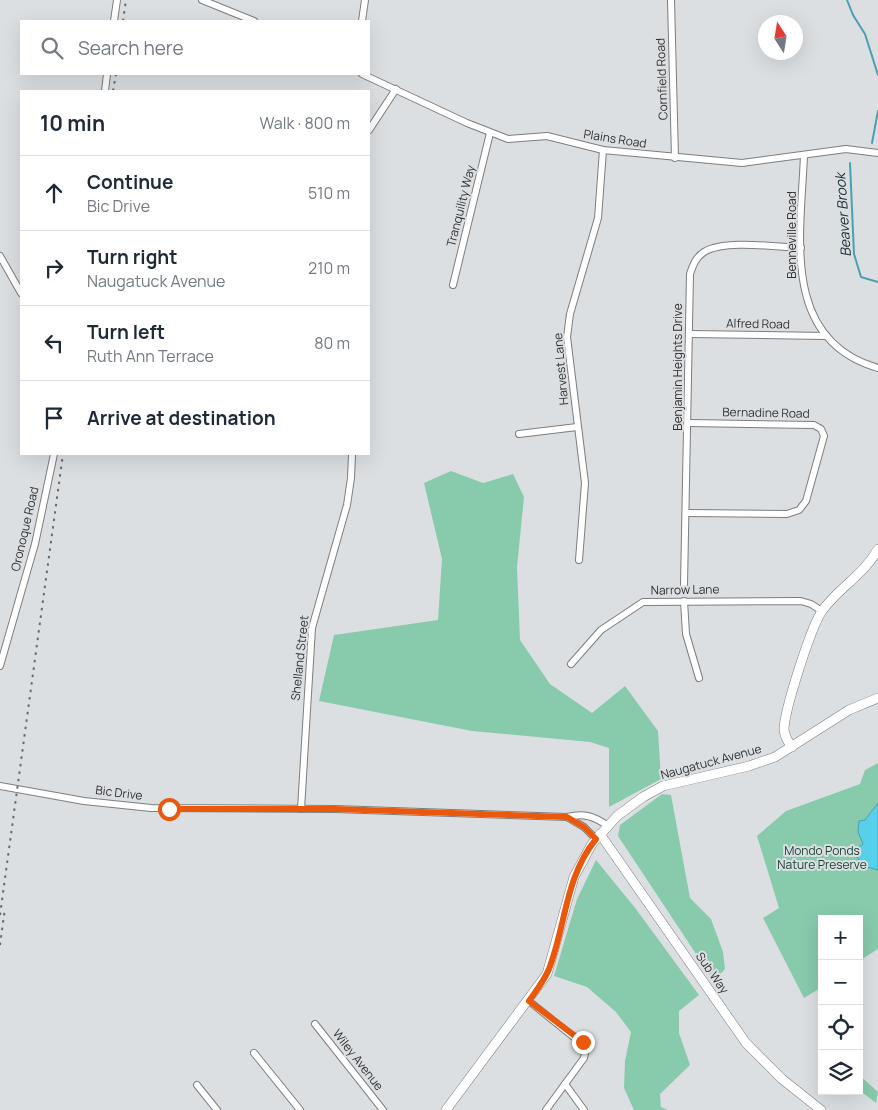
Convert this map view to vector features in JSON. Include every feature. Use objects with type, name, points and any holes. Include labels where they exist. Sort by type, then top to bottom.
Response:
[{"type":"main road","points":[[792,747],[785,736],[786,716],[812,629],[822,611],[860,573],[878,549]]},
{"type":"main road","name":"Naugatuck Avenue","points":[[446,1110],[529,1001],[550,966],[570,888],[581,863],[598,837],[608,826],[638,800],[663,786],[749,766],[792,747],[849,710],[878,698]]},
{"type":"main road","name":"Sub Way","points":[[598,837],[746,1043],[782,1079],[821,1110]]},
{"type":"street","points":[[114,20],[117,0]]},
{"type":"street","points":[[202,0],[252,20]]},
{"type":"street","points":[[362,20],[365,0]]},
{"type":"street","name":"Cornfield Road","points":[[671,0],[675,158]]},
{"type":"street","points":[[104,90],[107,75]]},
{"type":"street","name":"Plains Road","points":[[364,75],[490,133],[508,138],[547,136],[603,150],[675,158],[749,163],[846,149],[878,153]]},
{"type":"street","points":[[370,128],[396,89]]},
{"type":"street","name":"Tranquility Way","points":[[453,284],[490,133]]},
{"type":"street","name":"Harvest Lane","points":[[579,560],[584,483],[568,330],[598,218],[603,150]]},
{"type":"street","name":"Benneville Road","points":[[804,155],[801,248],[801,274],[804,292],[815,321],[826,336],[853,358],[878,368]]},
{"type":"street","name":"Benjamin Heights Drive","points":[[684,585],[689,423],[690,274],[693,265],[704,252],[719,246],[801,248]]},
{"type":"street","points":[[0,256],[20,291]]},
{"type":"street","name":"Alfred Road","points":[[689,334],[826,336]]},
{"type":"street","name":"Bernadine Road","points":[[687,513],[787,514],[799,510],[808,497],[824,436],[821,429],[814,425],[689,423]]},
{"type":"street","points":[[519,434],[578,427]]},
{"type":"street","name":"Oronoque Road","points":[[0,666],[35,544],[54,455]]},
{"type":"street","name":"Shelland Street","points":[[301,808],[312,628],[347,505],[352,478],[352,455]]},
{"type":"street","points":[[684,601],[686,634],[699,678]]},
{"type":"street","name":"Narrow Lane","points":[[571,664],[601,630],[619,616],[643,602],[801,601],[811,604],[822,611]]},
{"type":"street","name":"Bic Drive","points":[[0,786],[144,808],[301,808],[567,817],[577,815],[592,816],[608,826]]},
{"type":"street","points":[[567,817],[598,837]]},
{"type":"street","points":[[529,1001],[585,1045],[585,1055],[546,1110]]},
{"type":"street","name":"Wiley Avenue","points":[[315,1024],[383,1110]]},
{"type":"street","points":[[254,1053],[300,1110]]},
{"type":"street","points":[[565,1084],[584,1110]]},
{"type":"street","points":[[197,1085],[217,1110]]},
{"type":"green space","points":[[451,471],[483,483],[513,474],[524,497],[517,567],[520,640],[550,684],[592,713],[625,686],[658,731],[661,779],[609,807],[609,748],[590,742],[472,731],[319,701],[334,635],[438,620],[442,559],[424,483]]},
{"type":"green space","name":"Mondo Ponds Nature Preserve","points":[[878,763],[878,949],[863,958],[863,915],[818,915],[818,989],[804,998],[763,918],[779,908],[757,836],[786,811],[860,784],[865,770]]},
{"type":"green space","points":[[662,794],[671,795],[690,898],[711,919],[723,952],[725,969],[714,981],[618,836],[620,825]]},
{"type":"green space","points":[[596,860],[636,909],[699,995],[679,1011],[679,1033],[690,1065],[660,1094],[661,1107],[668,1110],[634,1110],[624,1088],[625,1061],[631,1032],[616,1012],[587,987],[554,976],[577,899]]},
{"type":"green space","points":[[863,1079],[878,1092],[876,1103],[863,1093]]},
{"type":"water","points":[[878,803],[878,870],[863,866],[857,857],[860,852],[859,847],[863,844],[858,832],[859,821],[865,820]]},
{"type":"waterway","name":"Beaver Brook","points":[[847,0],[853,15],[865,34],[878,75]]},
{"type":"waterway","name":"Beaver Brook","points":[[872,143],[878,111]]},
{"type":"waterway","name":"Beaver Brook","points":[[850,163],[854,254],[861,277],[878,282]]},
{"type":"railway","points":[[123,20],[126,0]]},
{"type":"railway","points":[[113,90],[116,75]]},
{"type":"railway","points":[[0,915],[63,455]]},
{"type":"railway","points":[[0,945],[5,908]]},
{"type":"route","points":[[169,809],[335,809],[567,817],[575,821],[588,830],[596,839],[581,863],[570,888],[547,974],[529,1001],[583,1042]]}]
